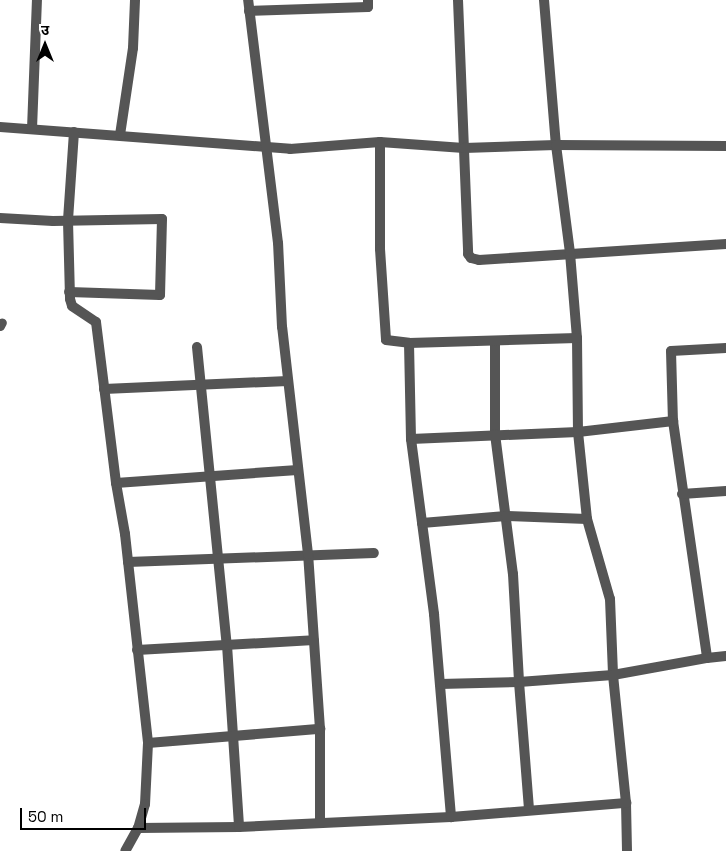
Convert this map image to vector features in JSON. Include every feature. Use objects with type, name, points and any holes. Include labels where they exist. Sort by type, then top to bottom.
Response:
[{"type":"street","points":[[32,129],[37,0]]},
{"type":"street","points":[[120,135],[133,48],[134,0]]},
{"type":"street","points":[[320,823],[320,729],[308,554],[282,327],[278,243],[249,5],[368,7],[368,0]]},
{"type":"street","points":[[458,0],[468,254],[471,258],[479,260],[726,244]]},
{"type":"street","points":[[544,0],[556,145],[570,253],[577,338],[578,432],[586,519],[610,599],[613,675],[626,803],[627,851]]},
{"type":"street","points":[[0,127],[290,149],[380,142],[464,148],[556,145],[726,146]]},
{"type":"street","points":[[74,132],[68,220],[70,292],[72,306],[96,322],[128,562],[148,743],[145,804],[138,828],[126,851]]},
{"type":"street","points":[[380,142],[380,249],[386,340],[409,343],[577,338]]},
{"type":"street","points":[[0,218],[68,220],[162,219],[160,295],[70,292]]},
{"type":"street","points":[[495,341],[495,434],[513,574],[518,682],[530,810]]},
{"type":"street","points":[[409,343],[412,439],[440,684],[451,817]]},
{"type":"street","points":[[197,347],[227,645],[239,827]]},
{"type":"street","points":[[707,658],[673,421],[671,350],[726,348]]},
{"type":"street","points":[[104,389],[288,381]]},
{"type":"street","points":[[412,439],[578,432],[673,421]]},
{"type":"street","points":[[116,483],[298,470]]},
{"type":"street","points":[[682,494],[726,491]]},
{"type":"street","points":[[422,523],[506,516],[586,519]]},
{"type":"street","points":[[128,562],[374,553]]},
{"type":"street","points":[[137,650],[314,640]]},
{"type":"street","points":[[440,684],[518,682],[613,675],[726,656]]},
{"type":"street","points":[[148,743],[320,729]]},
{"type":"street","points":[[138,828],[239,827],[451,817],[626,803]]}]
